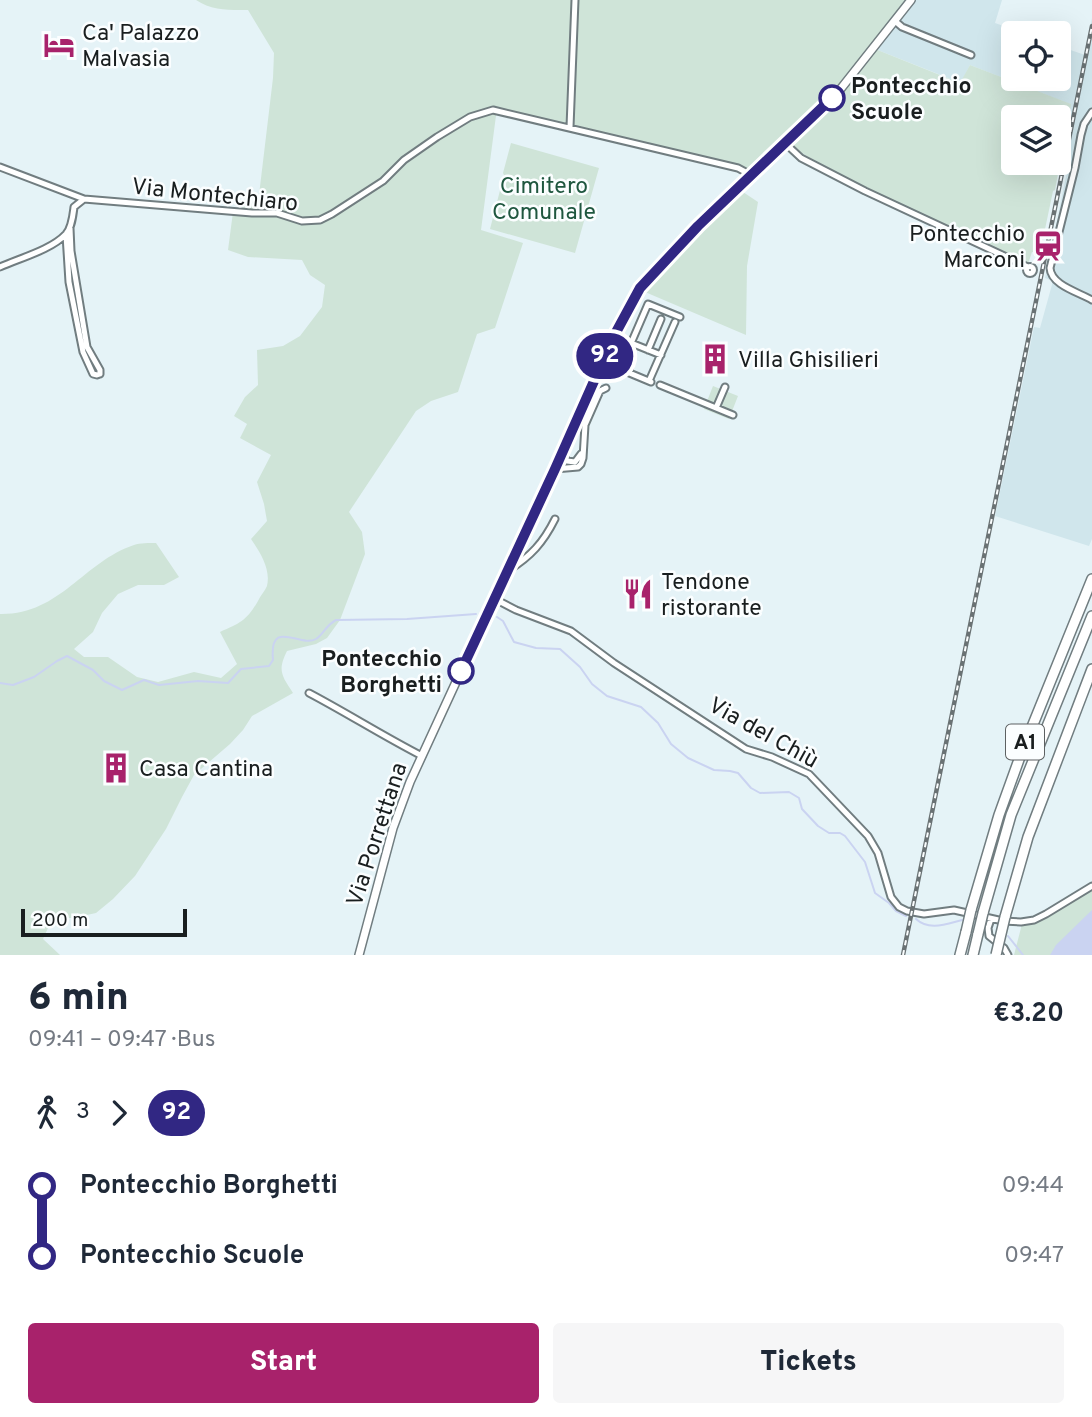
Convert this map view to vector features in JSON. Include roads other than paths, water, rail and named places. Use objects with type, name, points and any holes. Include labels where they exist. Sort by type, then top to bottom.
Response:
[{"type":"highway","name":"A1","points":[[960,955],[999,815],[1092,579]]},
{"type":"highway","name":"A1","points":[[973,955],[978,934],[987,916],[1011,815],[1092,616]]},
{"type":"highway","points":[[996,955],[1028,837],[1092,669]]},
{"type":"main road","name":"Via Porrettana","points":[[359,955],[395,824],[410,782],[506,572],[563,457],[603,362],[640,288],[698,226],[839,91],[911,0]]},
{"type":"street","points":[[570,127],[575,0]]},
{"type":"street","points":[[895,21],[902,27],[971,55]]},
{"type":"street","name":"Via Montechiaro","points":[[0,167],[84,199],[277,213],[302,220],[320,220],[383,181],[404,160],[470,117],[493,110],[738,168],[751,175]]},
{"type":"street","points":[[1092,112],[1084,124],[1050,268],[1050,275],[1056,281],[1092,300]]},
{"type":"street","points":[[786,144],[801,158],[865,191],[1026,266]]},
{"type":"street","points":[[65,234],[69,282],[83,352],[93,373],[100,374],[87,347],[71,251],[69,228],[74,207],[84,199]]},
{"type":"street","points":[[0,267],[40,251],[65,234],[69,228]]},
{"type":"street","points":[[603,362],[651,382],[677,318],[648,303],[629,348],[629,372]]},
{"type":"street","points":[[648,350],[662,319]]},
{"type":"street","points":[[631,343],[661,355]]},
{"type":"street","points":[[660,385],[733,415]]},
{"type":"street","points":[[716,408],[725,387]]},
{"type":"street","points":[[555,469],[578,467],[583,458],[585,425],[600,391],[606,388]]},
{"type":"street","points":[[563,457],[575,461],[584,448]]},
{"type":"street","points":[[506,572],[533,553],[555,519]]},
{"type":"street","name":"Via del Chiù","points":[[494,598],[516,610],[571,631],[614,663],[746,748],[809,774],[872,841],[889,892],[900,907],[915,914],[954,911],[1012,922],[1034,920],[1092,886]]},
{"type":"street","points":[[309,693],[422,756]]},
{"type":"street","points":[[987,916],[989,936],[1004,947],[1008,955]]},
{"type":"water","points":[[1092,910],[1092,955],[1050,955],[1056,945]]},
{"type":"waterway","points":[[0,683],[13,685],[34,677],[67,656],[122,690],[144,680],[159,685],[198,681],[228,683],[241,669],[269,666],[273,660],[273,647],[281,637],[309,641],[316,639],[336,620],[476,614]]},
{"type":"waterway","points":[[497,617],[503,621],[514,642],[536,648],[560,649],[580,667],[592,684],[607,696],[641,707],[658,723],[671,744],[688,758],[714,770],[738,773],[751,788],[760,793],[789,792],[799,798],[802,809],[818,826],[829,833],[845,836],[865,862],[875,893],[906,916]]},
{"type":"waterway","points":[[916,919],[932,926],[962,920]]},
{"type":"waterway","points":[[1008,936],[1023,955]]},
{"type":"railway","points":[[903,955],[1092,26]]},
{"type":"place","name":"Ca' Palazzo Malvasia","points":[[59,45]]},
{"type":"place","name":"Pontecchio Scuole","points":[[832,98]]},
{"type":"place","name":"Pontecchio Marconi","points":[[1048,246]]},
{"type":"place","name":"Villa Ghisilieri","points":[[715,359]]},
{"type":"place","name":"Tendone ristorante","points":[[638,594]]},
{"type":"place","name":"Pontecchio Borghetti","points":[[461,671]]},
{"type":"place","name":"Casa Cantina","points":[[116,768]]},
{"type":"park label","name":"Cimitero Comunale","points":[[544,198]]}]
